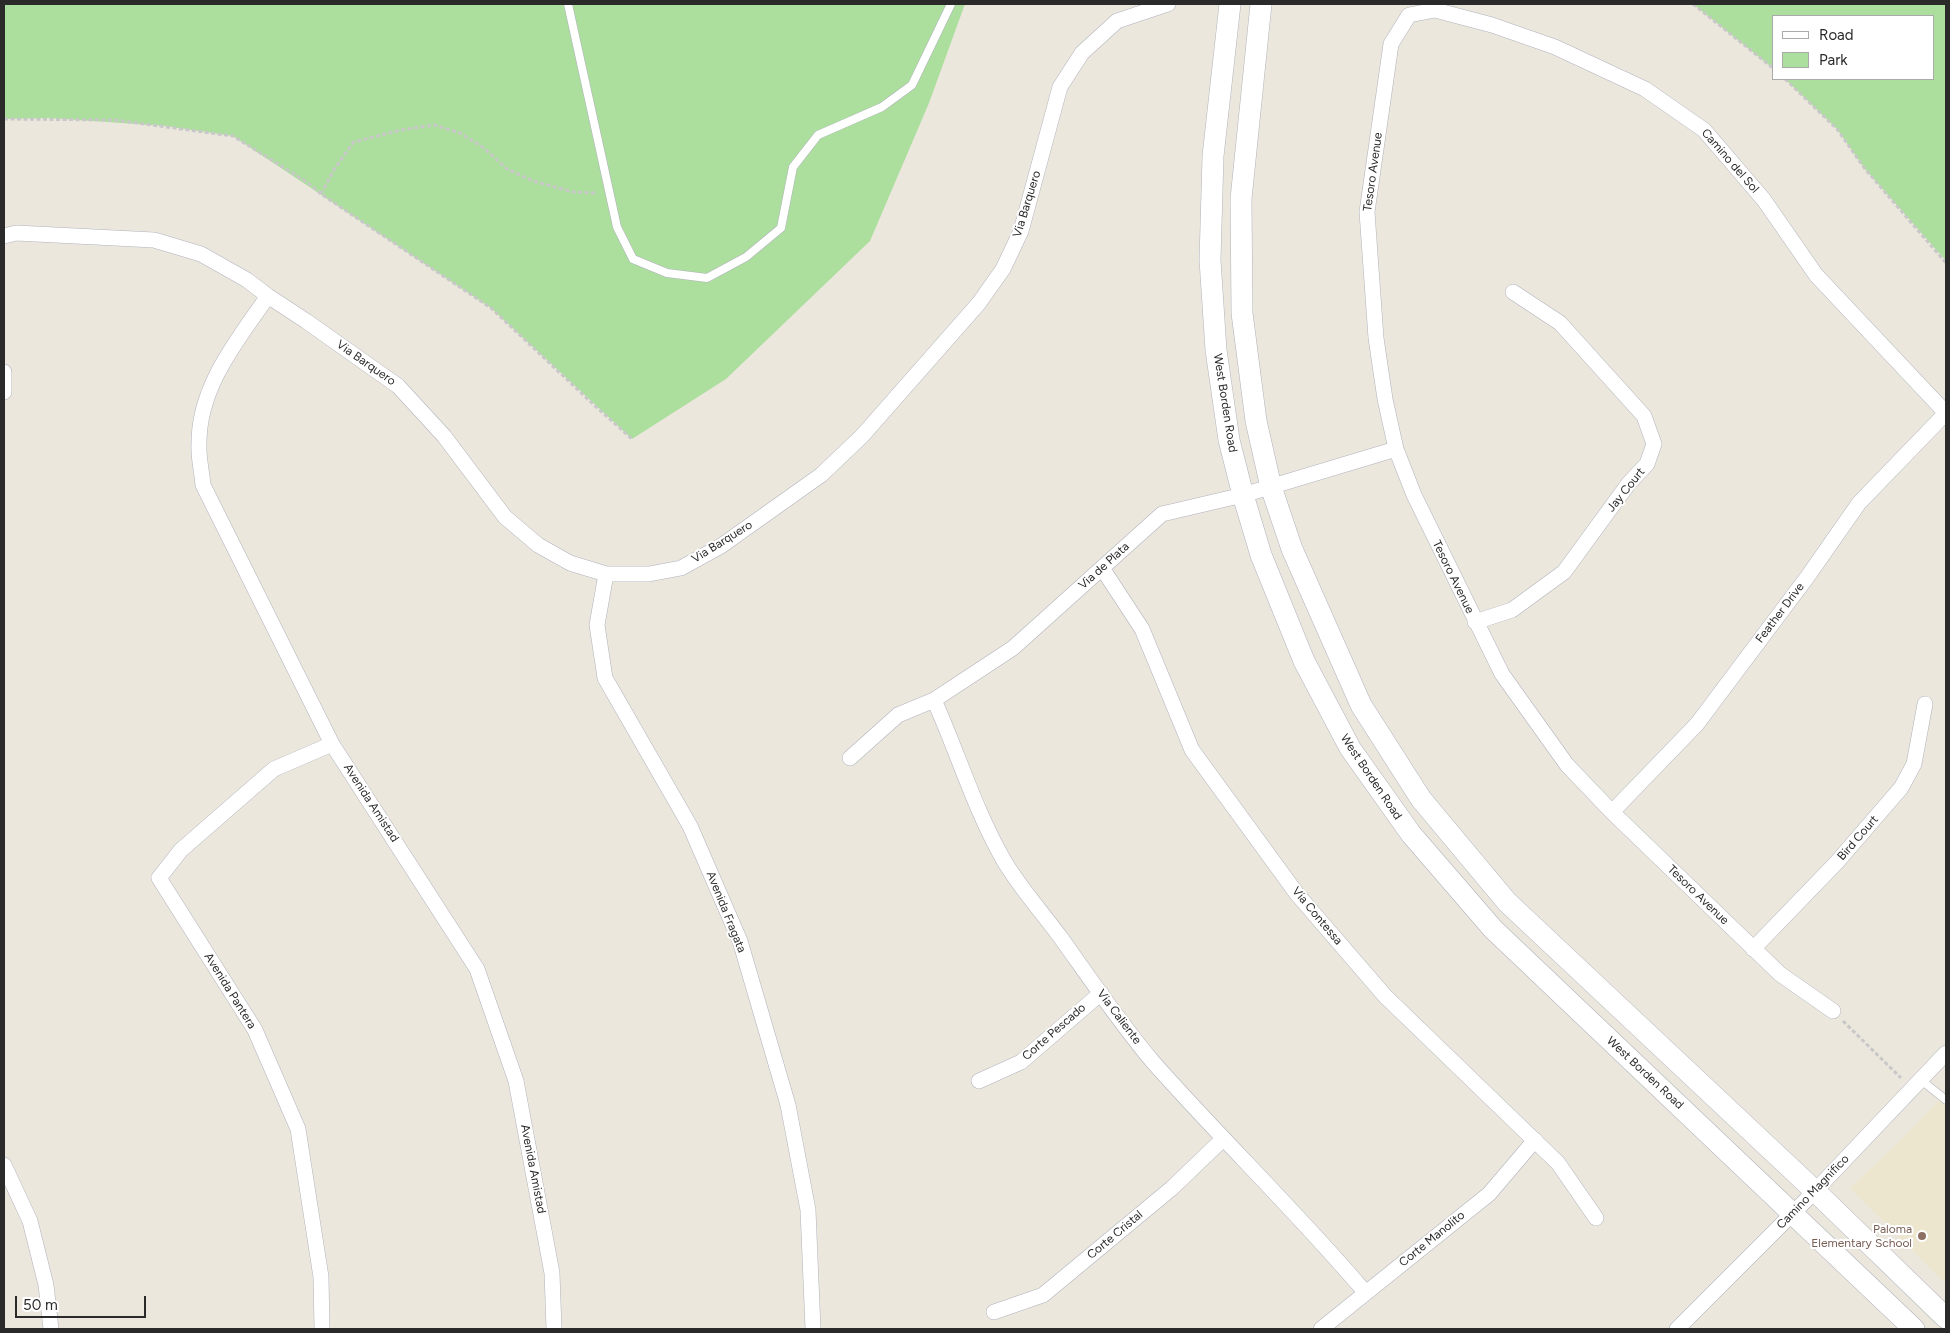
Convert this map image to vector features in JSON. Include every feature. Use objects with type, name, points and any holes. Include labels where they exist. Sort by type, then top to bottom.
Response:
[{"type":"main road","name":"West Borden Road","points":[[1230,4],[1213,156],[1210,260],[1218,360],[1230,440],[1260,555],[1304,661],[1350,748],[1411,834],[1493,930],[1914,1329]]},
{"type":"main road","points":[[1261,4],[1241,199],[1242,313],[1256,421],[1271,487],[1292,549],[1360,705],[1421,799],[1507,902],[1815,1191],[1946,1318]]},
{"type":"street","name":"Via Barquero","points":[[4,236],[16,233],[154,240],[201,254],[247,280],[398,386],[444,436],[505,517],[538,545],[570,563],[606,574],[649,574],[681,568],[721,546],[821,475],[862,436],[979,303],[1003,269],[1022,230],[1060,87],[1082,53],[1117,21],[1168,4]]},
{"type":"street","name":"Camino del Sol","points":[[1409,15],[1434,10],[1492,25],[1555,47],[1645,89],[1704,130],[1764,200],[1816,275],[1946,413]]},
{"type":"street","name":"Tesoro Avenue","points":[[1409,15],[1391,44],[1367,212],[1376,338],[1385,399],[1396,449],[1414,495],[1475,622],[1507,682],[1567,764],[1612,812],[1780,974],[1833,1011]]},
{"type":"street","name":"Jay Court","points":[[1475,622],[1512,610],[1564,572],[1628,484],[1647,464],[1654,444],[1644,416],[1560,323],[1513,292]]},
{"type":"street","name":"Avenida Amistad","points":[[268,296],[219,367],[203,408],[198,444],[204,485],[332,744],[477,969],[516,1081],[552,1273],[554,1329]]},
{"type":"street","points":[[4,372],[4,392]]},
{"type":"street","name":"Feather Drive","points":[[1612,812],[1697,724],[1808,576],[1859,503],[1946,413]]},
{"type":"street","name":"Via de Plata","points":[[850,758],[898,715],[934,700],[1013,648],[1162,514],[1243,495],[1396,449]]},
{"type":"street","name":"Via Contessa","points":[[1102,568],[1142,629],[1192,750],[1297,894],[1385,996],[1558,1163],[1596,1218]]},
{"type":"street","name":"Avenida Fragata","points":[[606,574],[597,625],[605,678],[690,826],[740,940],[788,1105],[808,1210],[813,1329]]},
{"type":"street","name":"Via Caliente","points":[[934,700],[952,740],[976,808],[1004,860],[1152,1060],[1223,1139],[1323,1242],[1365,1292]]},
{"type":"street","name":"Bird Court","points":[[1754,949],[1837,862],[1901,788],[1914,764],[1925,704]]},
{"type":"street","name":"Avenida Pantera","points":[[322,1329],[321,1277],[298,1129],[254,1030],[159,878],[181,850],[274,768],[332,744]]},
{"type":"street","name":"Corte Pescado","points":[[979,1081],[1021,1062],[1101,993]]},
{"type":"street","name":"Camino Magnifico","points":[[1677,1329],[1793,1214],[1946,1053]]},
{"type":"street","name":"Corte Cristal","points":[[994,1312],[1043,1295],[1172,1188],[1223,1139]]},
{"type":"street","name":"Corte Manolito","points":[[1321,1329],[1489,1194],[1535,1140]]},
{"type":"street","points":[[4,1165],[30,1221],[46,1285],[51,1329]]},
{"type":"lane","points":[[568,4],[617,227],[633,259],[667,273],[707,278],[746,257],[781,228],[793,167],[818,135],[882,107],[912,85],[951,4]]},
{"type":"lane","points":[[1916,1084],[1946,1100]]},
{"type":"path","points":[[1693,4],[1772,67]]},
{"type":"path","points":[[1786,80],[1837,129],[1866,168],[1946,263]]},
{"type":"path","points":[[4,119],[115,120],[233,136],[307,182],[321,194],[491,308],[632,439]]},
{"type":"path","points":[[321,194],[335,168],[354,142],[401,130],[434,125],[460,133],[484,148],[507,169],[533,181],[573,192],[593,192],[610,195]]},
{"type":"path","points":[[1833,1011],[1916,1084]]},
{"type":"shaded area","name":"Paloma Elementary School","points":[[1946,1093],[1946,1284],[1850,1188],[1899,1142]]},
{"type":"green space","points":[[4,4],[965,4],[929,103],[870,241],[726,379],[632,439],[491,308],[233,136],[165,126],[49,118],[4,119]]},
{"type":"green space","points":[[1693,4],[1946,4],[1946,261],[1865,169],[1837,129],[1786,80],[1935,80],[1935,15],[1772,15],[1772,67]]},
{"type":"place","name":"Paloma Elementary School","points":[[1922,1236]]}]
